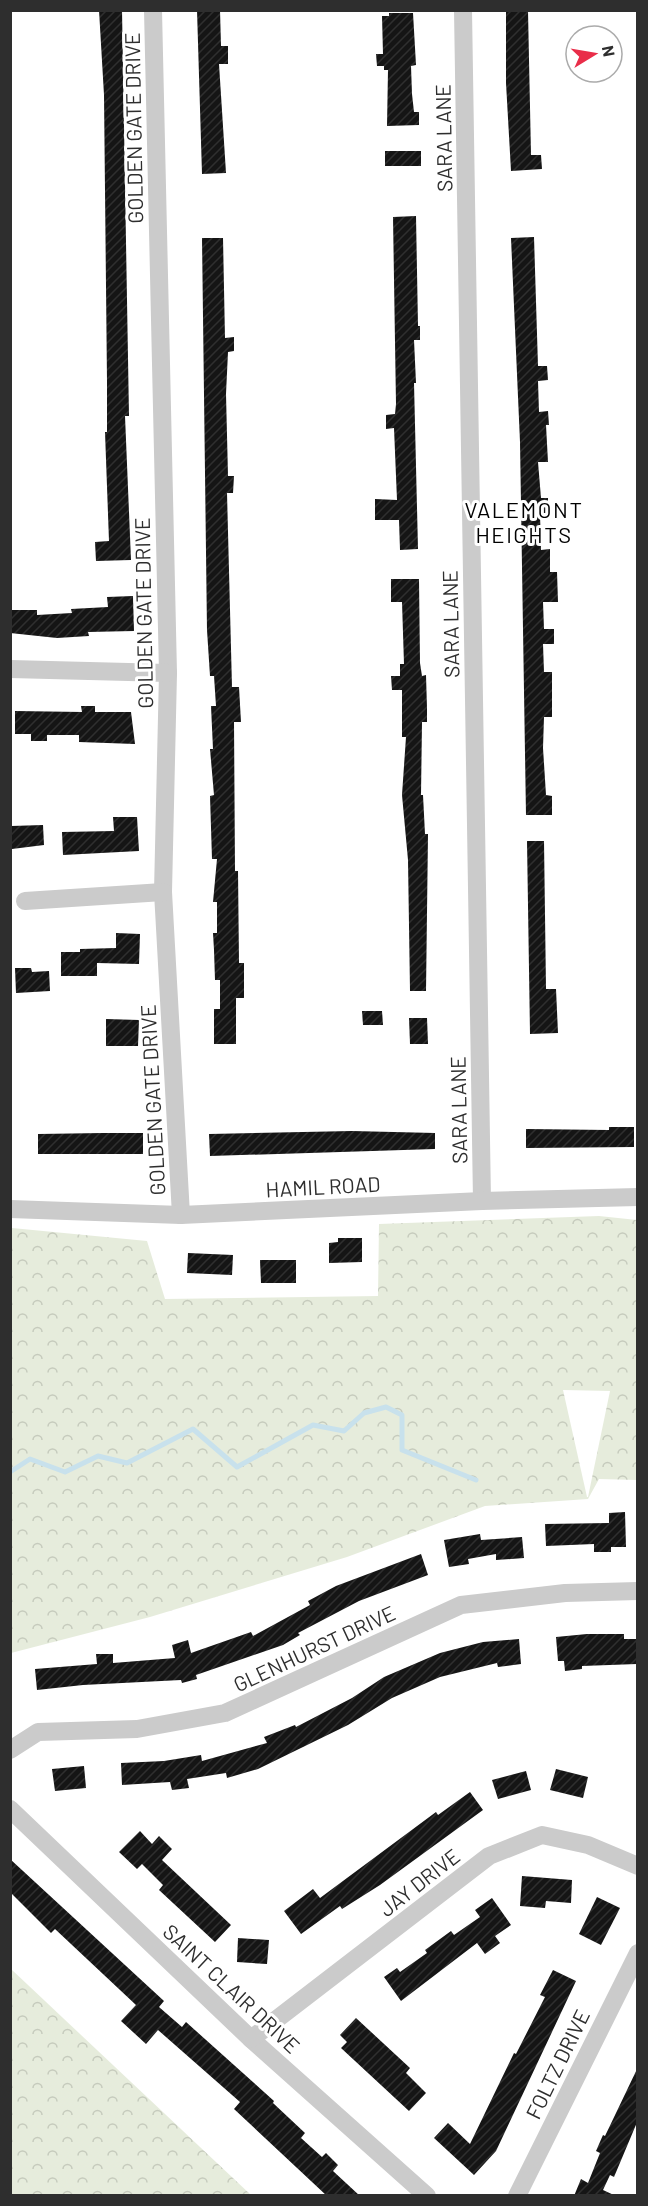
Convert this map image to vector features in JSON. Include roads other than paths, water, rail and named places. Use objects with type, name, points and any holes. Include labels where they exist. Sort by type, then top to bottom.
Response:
[{"type":"street","name":"GOLDEN GATE DRIVE","points":[[153,10],[168,673],[163,892],[181,1215]]},
{"type":"street","name":"SARA LANE","points":[[463,10],[482,1201]]},
{"type":"street","points":[[10,669],[168,673]]},
{"type":"street","points":[[25,901],[163,892]]},
{"type":"street","name":"HAMIL ROAD","points":[[10,1209],[181,1215],[482,1201],[638,1197]]},
{"type":"street","name":"GLENHURST DRIVE","points":[[10,1750],[38,1732],[137,1729],[225,1713],[461,1605],[565,1593],[638,1591]]},
{"type":"street","name":"SAINT CLAIR DRIVE","points":[[10,1809],[251,2039],[427,2196]]},
{"type":"street","name":"JAY DRIVE","points":[[251,2039],[489,1856],[542,1835],[588,1845],[638,1866]]},
{"type":"street","name":"FOLTZ DRIVE","points":[[517,2196],[638,1953]]},
{"type":"waterway","points":[[10,1472],[30,1459],[65,1472],[98,1456],[127,1463],[193,1429],[237,1467],[313,1425],[344,1431],[364,1413],[386,1407],[402,1415],[402,1450],[476,1480]]},
{"type":"district","name":"VALEMONT HEIGHTS","points":[[524,522]]}]
